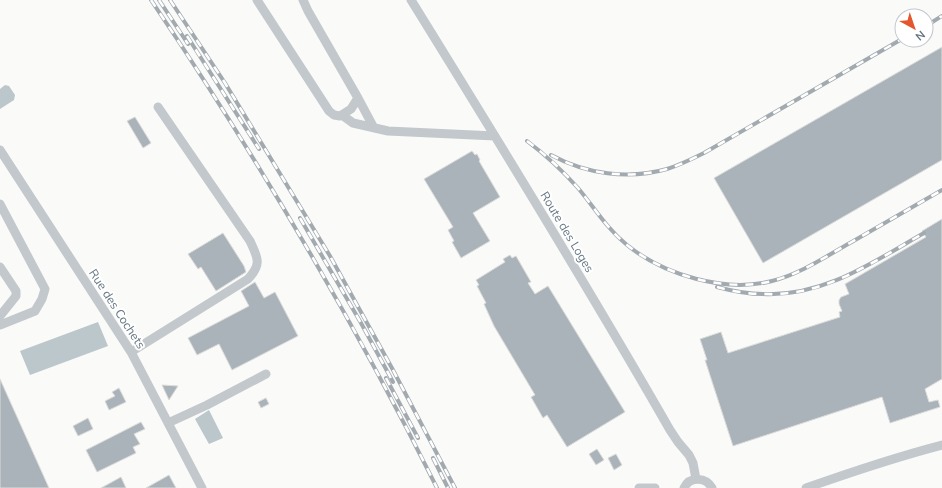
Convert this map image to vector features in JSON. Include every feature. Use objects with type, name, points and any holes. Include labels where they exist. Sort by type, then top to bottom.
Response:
[{"type":"street","points":[[257,0],[329,110],[334,115],[340,116],[351,109],[358,98]]},
{"type":"street","points":[[303,0],[374,128]]},
{"type":"street","name":"Route des Loges","points":[[411,0],[617,338],[670,430],[689,455],[693,462],[696,479]]},
{"type":"street","points":[[130,352],[248,279],[256,268],[257,262],[256,253],[250,241],[158,108]]},
{"type":"street","points":[[342,115],[353,123],[395,131],[495,136]]},
{"type":"street","name":"Rue des Cochets","points":[[0,150],[130,352],[202,488]]},
{"type":"street","points":[[0,204],[45,289],[42,299],[35,311],[0,325]]},
{"type":"street","points":[[0,267],[16,291],[16,296],[0,316]]},
{"type":"street","points":[[168,423],[207,405],[266,374]]},
{"type":"street","points":[[806,488],[873,465],[942,445]]},
{"type":"street","points":[[684,488],[686,484],[696,479],[705,480],[712,488]]},
{"type":"street","points":[[639,488],[655,488]]},
{"type":"shaded area","points":[[5,85],[9,86],[15,95],[14,100],[0,109],[0,89]]},
{"type":"shaded area","points":[[98,322],[108,346],[30,375],[20,351]]},
{"type":"shaded area","points":[[209,410],[223,438],[209,444],[195,419]]},
{"type":"building","points":[[942,47],[942,160],[763,263],[714,178]]},
{"type":"building","points":[[135,117],[151,143],[143,148],[127,121]]},
{"type":"building","points":[[472,151],[475,155],[477,154],[480,160],[479,161],[500,197],[473,213],[490,241],[461,258],[452,242],[454,241],[448,230],[453,227],[424,179]]},
{"type":"building","points":[[942,219],[942,379],[925,389],[929,402],[938,400],[940,407],[890,423],[882,397],[733,446],[705,360],[707,360],[700,339],[721,332],[728,353],[840,317],[839,312],[842,311],[839,300],[841,297],[849,294],[845,284],[926,237],[922,231]]},
{"type":"building","points":[[223,233],[244,266],[246,272],[216,291],[201,267],[198,269],[188,254]]},
{"type":"building","points":[[510,255],[512,258],[516,256],[531,282],[528,283],[535,294],[548,286],[625,412],[567,447],[547,415],[543,418],[531,397],[535,395],[494,326],[484,304],[486,303],[477,286],[479,285],[476,280],[505,262],[503,259]]},
{"type":"building","points":[[255,282],[264,298],[275,292],[298,336],[232,370],[219,344],[197,355],[188,338],[249,306],[241,291]]},
{"type":"building","points":[[0,379],[49,488],[0,488]]},
{"type":"building","points":[[162,385],[178,386],[169,400]]},
{"type":"building","points":[[119,388],[126,402],[109,410],[105,401],[115,396],[112,392]]},
{"type":"building","points":[[266,398],[269,404],[261,408],[258,402]]},
{"type":"building","points":[[88,418],[93,429],[78,436],[73,426]]},
{"type":"building","points":[[141,422],[145,429],[134,434],[140,444],[133,447],[136,453],[97,472],[86,450]]},
{"type":"building","points":[[597,449],[604,460],[596,465],[589,454]]},
{"type":"building","points":[[616,454],[622,465],[614,470],[608,458]]},
{"type":"building","points":[[169,475],[176,488],[146,488]]},
{"type":"building","points":[[121,477],[126,488],[101,488]]},
{"type":"railway","points":[[151,0],[228,118],[302,239],[372,362],[437,488]]},
{"type":"railway","points":[[159,0],[188,44]]},
{"type":"railway","points":[[170,0],[225,83],[330,256],[393,370],[455,488]]},
{"type":"railway","points":[[934,21],[942,16]]},
{"type":"railway","points":[[187,36],[259,149]]},
{"type":"railway","points":[[551,155],[578,167],[608,173],[637,174],[667,169],[704,153],[894,44]]},
{"type":"railway","points":[[527,141],[566,175],[607,225],[627,245],[642,256],[677,273],[715,283],[735,285],[754,284],[772,281],[802,270],[942,190]]},
{"type":"railway","points":[[300,218],[361,323],[393,382]]},
{"type":"railway","points":[[717,287],[757,294],[785,293],[807,290],[847,276],[924,233]]},
{"type":"railway","points":[[386,378],[418,438]]},
{"type":"railway","points":[[433,458],[448,488]]}]
